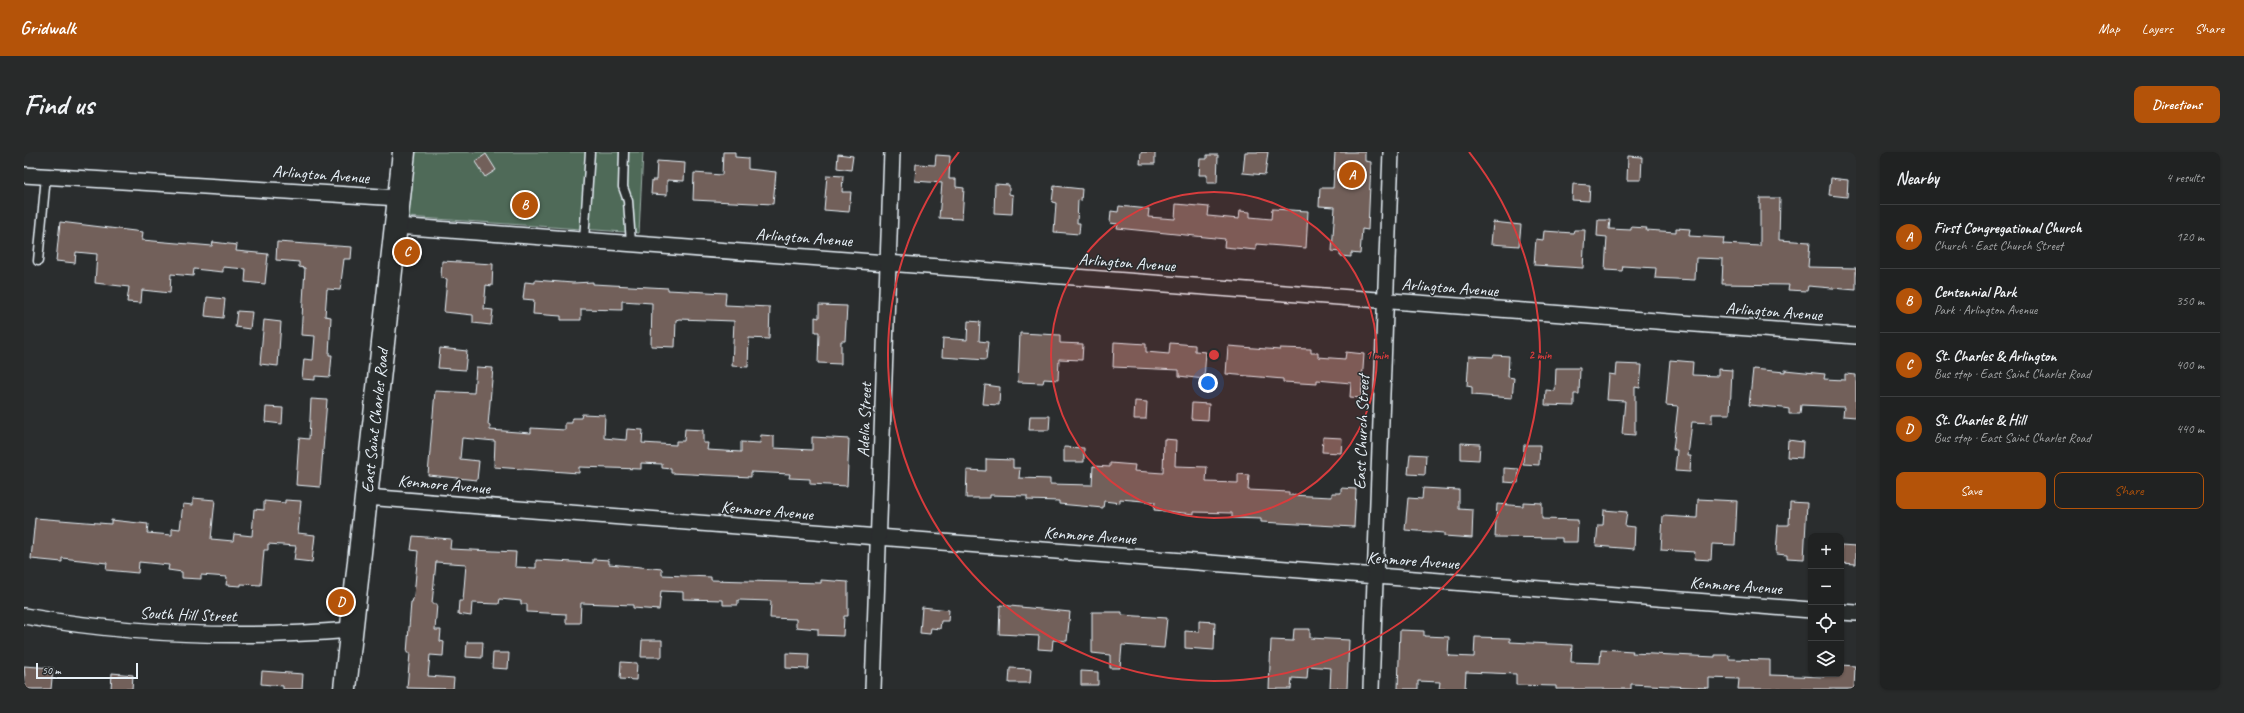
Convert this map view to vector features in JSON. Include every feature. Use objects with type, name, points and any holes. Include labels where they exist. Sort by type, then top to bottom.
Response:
[{"type":"main road","name":"East Saint Charles Road","points":[[345,689],[404,152]]},
{"type":"street","name":"Adelia Street","points":[[873,689],[892,152]]},
{"type":"street","name":"East Church Street","points":[[1371,689],[1391,152]]},
{"type":"street","name":"Arlington Avenue","points":[[24,175],[399,198]]},
{"type":"street","name":"Arlington Avenue","points":[[396,226],[1856,336]]},
{"type":"street","name":"Kenmore Avenue","points":[[366,497],[1808,610]]},
{"type":"street","points":[[1844,612],[1856,613]]},
{"type":"street","name":"South Hill Street","points":[[24,616],[94,627],[191,634],[307,633],[351,630]]},
{"type":"lane","points":[[584,240],[590,152]]},
{"type":"lane","points":[[624,152],[624,187],[628,201],[631,243]]},
{"type":"lane","points":[[38,261],[46,176]]},
{"type":"green space","points":[[414,152],[643,152],[639,233],[407,217]]},
{"type":"building","points":[[723,152],[735,152],[735,157],[748,158],[748,169],[776,172],[773,204],[693,200],[694,173],[722,175]]},
{"type":"building","points":[[1141,152],[1155,152],[1155,164],[1140,164]]},
{"type":"building","points":[[1245,152],[1268,152],[1265,175],[1243,173]]},
{"type":"building","points":[[1335,152],[1365,152],[1365,161],[1371,162],[1368,230],[1362,229],[1360,254],[1351,253],[1351,257],[1340,256],[1340,252],[1332,251],[1335,207],[1319,206],[1320,188],[1333,188]]},
{"type":"building","points":[[486,154],[496,170],[485,177],[475,162]]},
{"type":"building","points":[[838,154],[853,156],[851,170],[837,168]]},
{"type":"building","points":[[936,155],[950,156],[949,179],[956,179],[956,187],[964,188],[962,219],[939,218],[942,183],[915,181],[916,164],[935,165]]},
{"type":"building","points":[[1207,155],[1218,155],[1217,183],[1207,183],[1207,175],[1199,175],[1200,159],[1207,159]]},
{"type":"building","points":[[1628,156],[1642,157],[1641,180],[1627,180]]},
{"type":"building","points":[[657,161],[685,163],[684,181],[667,180],[667,195],[651,194],[652,180],[656,180]]},
{"type":"building","points":[[827,175],[843,176],[842,192],[851,192],[849,212],[824,210]]},
{"type":"building","points":[[1831,178],[1848,180],[1847,197],[1829,195]]},
{"type":"building","points":[[995,184],[1009,185],[1009,194],[1013,195],[1012,214],[994,213]]},
{"type":"building","points":[[1573,184],[1590,185],[1589,201],[1572,200]]},
{"type":"building","points":[[1054,186],[1082,189],[1081,201],[1078,200],[1077,223],[1080,223],[1079,234],[1054,232],[1056,203],[1052,202]]},
{"type":"building","points":[[1760,198],[1780,198],[1779,240],[1810,242],[1808,267],[1856,268],[1856,290],[1808,286],[1807,291],[1788,290],[1789,285],[1722,284],[1723,259],[1696,258],[1695,280],[1655,278],[1656,268],[1623,266],[1622,271],[1605,270],[1607,237],[1597,236],[1598,220],[1610,220],[1609,229],[1631,230],[1631,227],[1647,228],[1646,230],[1676,232],[1676,228],[1690,229],[1689,236],[1724,238],[1723,244],[1760,246]]},
{"type":"building","points":[[1176,204],[1209,207],[1208,216],[1239,219],[1240,211],[1250,212],[1250,217],[1271,219],[1272,209],[1308,211],[1306,248],[1256,244],[1256,250],[1224,247],[1225,239],[1117,228],[1118,224],[1110,223],[1111,211],[1118,212],[1119,206],[1149,209],[1148,217],[1175,219]]},
{"type":"building","points":[[60,222],[143,232],[142,240],[212,246],[213,242],[237,245],[236,251],[268,254],[265,284],[245,282],[246,269],[223,267],[223,272],[194,269],[193,276],[171,274],[170,293],[142,290],[141,303],[127,302],[129,287],[95,283],[97,254],[76,252],[75,263],[56,261]]},
{"type":"building","points":[[1493,222],[1521,225],[1519,246],[1491,244]]},
{"type":"building","points":[[1574,230],[1585,230],[1583,268],[1534,265],[1536,239],[1543,240],[1544,231],[1573,233]]},
{"type":"building","points":[[277,242],[352,247],[351,259],[344,259],[340,290],[327,289],[325,316],[331,317],[329,355],[332,355],[330,377],[315,376],[315,380],[302,379],[304,359],[313,360],[315,336],[301,335],[305,268],[299,267],[299,262],[276,260]]},
{"type":"building","points":[[442,261],[493,264],[492,286],[486,285],[484,309],[493,310],[491,325],[473,323],[473,315],[444,312],[447,279],[441,278]]},
{"type":"building","points":[[535,280],[573,283],[593,282],[593,284],[726,293],[725,305],[770,307],[769,339],[749,338],[748,367],[732,366],[734,321],[679,319],[676,320],[675,347],[651,346],[652,303],[622,301],[622,310],[581,309],[581,320],[561,320],[561,316],[533,314],[534,300],[523,299],[525,282],[535,283]]},
{"type":"building","points":[[207,297],[225,299],[223,318],[205,316]]},
{"type":"building","points":[[819,305],[847,306],[845,341],[841,341],[841,364],[818,363],[819,332],[815,332],[815,317],[819,318]]},
{"type":"building","points":[[237,311],[252,312],[250,329],[235,327]]},
{"type":"building","points":[[264,320],[281,322],[278,366],[260,364]]},
{"type":"building","points":[[968,321],[980,322],[979,341],[988,342],[986,360],[942,357],[943,338],[967,340]]},
{"type":"building","points":[[1020,333],[1060,335],[1060,343],[1083,344],[1082,360],[1059,359],[1058,380],[1044,379],[1043,383],[1018,382]]},
{"type":"building","points":[[1114,342],[1146,344],[1146,352],[1169,354],[1170,343],[1195,345],[1195,351],[1206,352],[1204,379],[1179,376],[1179,370],[1113,367]]},
{"type":"building","points":[[1228,346],[1280,350],[1280,348],[1311,349],[1311,353],[1318,353],[1318,357],[1345,359],[1346,352],[1364,354],[1361,398],[1350,397],[1351,383],[1317,380],[1317,384],[1283,382],[1283,379],[1226,374]]},
{"type":"building","points":[[440,348],[467,351],[465,370],[438,368]]},
{"type":"building","points":[[1494,355],[1509,356],[1508,377],[1514,378],[1512,398],[1472,395],[1472,387],[1467,386],[1469,356],[1493,357]]},
{"type":"building","points":[[1670,360],[1693,362],[1692,375],[1718,376],[1718,369],[1732,370],[1730,414],[1712,414],[1712,423],[1692,422],[1688,456],[1691,456],[1690,472],[1675,471],[1677,450],[1673,450],[1678,406],[1666,405]]},
{"type":"building","points":[[1617,364],[1642,365],[1640,388],[1635,387],[1635,435],[1622,434],[1625,401],[1607,400],[1609,374],[1616,375]]},
{"type":"building","points":[[476,367],[493,368],[488,425],[490,425],[490,430],[531,433],[531,428],[565,430],[565,423],[572,423],[572,418],[581,418],[582,414],[605,415],[604,438],[626,440],[627,429],[643,430],[642,443],[676,445],[676,441],[684,441],[685,429],[703,430],[703,443],[708,443],[707,450],[741,452],[741,442],[760,443],[761,435],[774,436],[774,448],[812,450],[812,437],[849,439],[847,486],[810,484],[810,479],[789,478],[790,474],[751,472],[751,477],[671,473],[671,469],[662,468],[662,464],[641,463],[641,469],[579,467],[579,473],[494,467],[495,441],[462,438],[460,459],[479,461],[477,480],[428,475],[435,391],[474,393]]},
{"type":"building","points":[[1556,368],[1580,368],[1579,394],[1574,394],[1574,406],[1545,405],[1546,390],[1555,391]]},
{"type":"building","points":[[1753,369],[1785,372],[1785,370],[1825,374],[1824,379],[1845,380],[1845,374],[1856,375],[1856,417],[1843,416],[1844,407],[1801,405],[1800,414],[1789,414],[1789,409],[1749,405]]},
{"type":"building","points":[[985,385],[1000,387],[999,405],[983,404]]},
{"type":"building","points":[[311,399],[327,400],[320,487],[296,485],[299,438],[309,439]]},
{"type":"building","points":[[1135,401],[1147,402],[1146,419],[1134,419]]},
{"type":"building","points":[[1192,403],[1209,404],[1208,420],[1191,419]]},
{"type":"building","points":[[266,407],[283,408],[282,424],[265,422]]},
{"type":"building","points":[[1030,416],[1050,416],[1049,430],[1029,430]]},
{"type":"building","points":[[1323,437],[1342,438],[1341,453],[1322,452]]},
{"type":"building","points":[[1164,439],[1176,440],[1175,466],[1207,467],[1206,482],[1238,483],[1238,474],[1249,475],[1248,490],[1289,492],[1289,495],[1332,497],[1332,493],[1341,493],[1341,488],[1356,489],[1354,527],[1261,522],[1261,519],[1232,518],[1232,513],[1194,512],[1194,514],[1154,510],[1155,502],[1120,499],[1120,503],[1104,501],[1103,508],[1059,504],[1059,501],[1027,500],[1027,496],[990,495],[990,498],[966,498],[967,470],[986,471],[986,459],[1013,460],[1013,468],[1020,468],[1019,478],[1050,479],[1050,484],[1092,485],[1093,466],[1110,467],[1110,463],[1135,465],[1134,471],[1163,473]]},
{"type":"building","points":[[1788,440],[1803,442],[1802,458],[1787,457]]},
{"type":"building","points":[[1461,443],[1480,444],[1479,460],[1461,459]]},
{"type":"building","points":[[1524,445],[1540,445],[1539,465],[1523,464]]},
{"type":"building","points":[[1064,447],[1084,448],[1084,462],[1064,462]]},
{"type":"building","points":[[1410,454],[1426,455],[1425,475],[1408,474]]},
{"type":"building","points":[[1504,468],[1519,469],[1518,483],[1504,482]]},
{"type":"building","points":[[1423,488],[1459,490],[1459,509],[1473,510],[1472,538],[1444,536],[1444,533],[1405,530],[1408,498],[1422,499]]},
{"type":"building","points":[[193,498],[215,500],[211,539],[233,541],[234,534],[252,536],[254,509],[264,510],[264,501],[285,503],[285,500],[301,501],[298,533],[315,535],[312,562],[294,560],[296,546],[268,544],[268,550],[264,550],[261,585],[241,584],[241,586],[226,585],[227,577],[201,575],[201,579],[182,578],[182,572],[168,570],[169,565],[139,562],[138,573],[106,570],[107,563],[62,558],[62,562],[31,559],[35,518],[111,524],[111,520],[148,524],[147,533],[172,535],[172,528],[180,529],[183,504],[193,505]]},
{"type":"building","points":[[1698,499],[1737,501],[1735,545],[1712,544],[1711,560],[1694,559],[1695,552],[1661,550],[1663,516],[1697,518]]},
{"type":"building","points":[[1523,502],[1542,503],[1542,519],[1578,520],[1577,542],[1562,542],[1562,538],[1495,537],[1497,504],[1523,506]]},
{"type":"building","points":[[1790,502],[1807,503],[1804,559],[1787,558],[1787,555],[1776,554],[1778,525],[1789,525]]},
{"type":"building","points":[[1604,510],[1627,512],[1625,526],[1635,527],[1634,549],[1596,546],[1598,525],[1603,525]]},
{"type":"building","points":[[413,536],[451,539],[450,549],[516,552],[515,567],[536,568],[536,560],[593,563],[593,559],[609,560],[609,564],[662,569],[662,575],[711,577],[711,580],[821,583],[821,580],[848,582],[848,616],[844,616],[843,636],[818,635],[818,629],[796,627],[796,619],[770,618],[771,601],[738,600],[738,605],[723,605],[723,600],[683,599],[683,592],[661,591],[659,610],[633,608],[633,605],[581,603],[580,623],[566,623],[566,614],[527,612],[527,604],[521,604],[521,601],[500,599],[499,604],[472,603],[471,616],[458,614],[459,601],[463,601],[466,564],[436,562],[432,604],[437,604],[435,630],[441,630],[440,641],[444,642],[443,656],[430,655],[428,676],[454,678],[453,689],[407,688],[410,653],[407,653],[411,602],[414,596],[418,551],[411,550]]},
{"type":"building","points":[[1844,545],[1856,546],[1856,564],[1844,563]]},
{"type":"building","points":[[1000,605],[1070,612],[1067,641],[1053,640],[1052,650],[1038,649],[1039,636],[999,634]]},
{"type":"building","points":[[922,607],[949,610],[948,621],[941,621],[940,629],[931,628],[930,634],[920,633]]},
{"type":"building","points":[[1092,612],[1122,612],[1122,615],[1167,618],[1164,648],[1122,645],[1120,668],[1110,668],[1110,655],[1092,653]]},
{"type":"building","points":[[1199,621],[1215,622],[1214,650],[1185,648],[1185,631],[1199,632]]},
{"type":"building","points":[[1294,629],[1310,629],[1310,638],[1349,640],[1347,688],[1330,688],[1331,668],[1308,666],[1307,679],[1292,678],[1291,689],[1269,689],[1271,640],[1293,641]]},
{"type":"building","points":[[1400,630],[1424,631],[1424,636],[1449,637],[1448,655],[1451,656],[1474,657],[1475,637],[1510,638],[1510,642],[1572,645],[1571,662],[1600,663],[1601,649],[1633,651],[1632,653],[1715,657],[1715,655],[1729,655],[1729,659],[1770,660],[1770,675],[1844,677],[1844,665],[1855,666],[1854,689],[1738,689],[1739,679],[1709,678],[1709,688],[1631,684],[1631,689],[1556,689],[1556,686],[1516,685],[1516,674],[1466,672],[1465,689],[1439,689],[1440,682],[1418,681],[1418,689],[1398,689]]},
{"type":"building","points":[[642,640],[662,640],[662,657],[641,657]]},
{"type":"building","points":[[467,642],[483,642],[482,658],[466,657]]},
{"type":"building","points":[[493,653],[509,653],[508,669],[492,668]]},
{"type":"building","points":[[786,653],[809,654],[808,669],[786,668]]},
{"type":"building","points":[[621,662],[637,663],[636,680],[620,679]]},
{"type":"building","points":[[24,666],[53,668],[51,689],[26,689]]},
{"type":"building","points":[[1010,668],[1031,669],[1030,683],[1009,683]]},
{"type":"building","points":[[262,671],[303,674],[302,689],[283,689],[283,686],[261,684]]},
{"type":"building","points":[[1081,671],[1098,672],[1098,685],[1081,685]]},
{"type":"building","points":[[112,673],[133,675],[132,689],[111,689]]},
{"type":"place","name":"First Congregational Church","points":[[1352,175]]},
{"type":"place","name":"Centennial Park","points":[[525,205]]},
{"type":"place","name":"St. Charles & Arlington","points":[[407,252]]},
{"type":"place","name":"St. Charles & Hill","points":[[341,602]]}]
